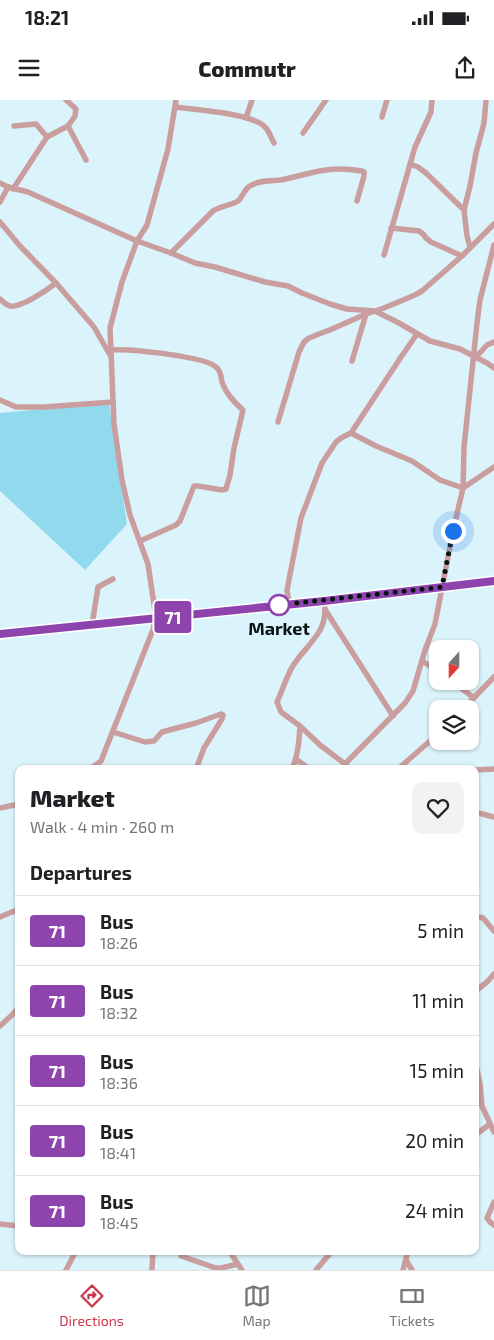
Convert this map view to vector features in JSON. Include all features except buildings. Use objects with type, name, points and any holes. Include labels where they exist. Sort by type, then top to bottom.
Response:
[{"type":"street","points":[[0,202],[47,137],[68,126],[75,116],[76,109],[66,100]]},
{"type":"street","points":[[246,118],[252,100]]},
{"type":"street","points":[[303,134],[326,100]]},
{"type":"street","points":[[382,117],[387,100]]},
{"type":"street","points":[[384,255],[414,147],[431,112],[432,100]]},
{"type":"street","points":[[470,247],[464,210],[484,123],[486,100]]},
{"type":"street","points":[[96,765],[101,761],[154,627],[148,564],[130,515],[122,480],[114,424],[110,328],[122,282],[137,241],[147,225],[168,149],[176,103],[256,121],[266,127],[274,143]]},
{"type":"street","points":[[14,126],[36,124],[47,137]]},
{"type":"street","points":[[68,126],[86,160]]},
{"type":"street","points":[[410,164],[426,173],[464,210]]},
{"type":"street","points":[[171,252],[213,210],[221,206],[233,204],[240,199],[250,186],[264,181],[280,180],[325,170],[362,171],[364,176],[357,201]]},
{"type":"street","points":[[0,183],[10,188],[28,192],[137,241],[171,252],[195,263],[265,282],[288,286],[330,304],[347,309],[375,311],[417,334],[460,349],[494,368]]},
{"type":"street","points":[[0,222],[56,283],[94,328],[111,352]]},
{"type":"street","points":[[278,422],[298,352],[304,342],[309,338],[422,291],[462,256],[494,224]]},
{"type":"street","points":[[391,228],[419,231],[431,242],[462,256]]},
{"type":"street","points":[[348,765],[375,732],[405,703],[413,691],[435,624],[462,488],[480,300],[494,247]]},
{"type":"street","points":[[0,299],[5,304],[13,306],[24,303],[42,294],[56,283]]},
{"type":"street","points":[[352,361],[366,314]]},
{"type":"street","points":[[289,604],[287,590],[301,518],[322,463],[336,442],[351,434],[400,357],[417,334]]},
{"type":"street","points":[[475,357],[487,345],[494,342]]},
{"type":"street","points":[[111,352],[120,350],[172,355],[212,364],[219,369],[222,382],[228,394],[243,410],[226,489],[194,486],[180,520],[176,525],[140,540]]},
{"type":"street","points":[[0,400],[16,407],[113,402]]},
{"type":"street","points":[[351,434],[412,461],[440,480],[462,488]]},
{"type":"street","points":[[462,488],[494,467]]},
{"type":"street","points":[[92,625],[98,587],[112,579]]},
{"type":"street","points":[[0,634],[324,601],[494,581]]},
{"type":"street","points":[[324,601],[326,610],[393,716]]},
{"type":"street","points":[[326,610],[316,638],[291,669],[278,702],[281,712],[346,765]]},
{"type":"street","points":[[422,661],[429,665]]},
{"type":"street","points":[[464,690],[474,698],[494,677]]},
{"type":"street","points":[[113,732],[150,742],[154,741],[162,732],[221,714],[223,715],[222,719],[204,748],[198,765]]},
{"type":"street","points":[[294,765],[299,747],[300,726]]},
{"type":"street","points":[[403,765],[429,742]]},
{"type":"street","points":[[296,759],[304,765]]},
{"type":"street","points":[[479,770],[494,769]]},
{"type":"street","points":[[0,808],[15,805]]},
{"type":"street","points":[[479,813],[494,818]]},
{"type":"street","points":[[0,917],[15,911]]},
{"type":"street","points":[[479,917],[494,931]]},
{"type":"street","points":[[479,989],[494,974]]},
{"type":"street","points":[[0,1026],[15,1012]]},
{"type":"street","points":[[479,1079],[482,1106],[494,1132]]},
{"type":"street","points":[[479,1132],[490,1124]]},
{"type":"street","points":[[494,1202],[487,1218],[494,1225]]},
{"type":"street","points":[[0,1224],[15,1226]]},
{"type":"street","points":[[66,1270],[74,1255]]},
{"type":"street","points":[[152,1270],[153,1255]]},
{"type":"street","points":[[232,1255],[242,1270]]},
{"type":"street","points":[[316,1270],[329,1255]]},
{"type":"street","points":[[403,1270],[407,1255]]},
{"type":"street","points":[[181,1256],[216,1268],[238,1264]]},
{"type":"street","points":[[406,1260],[412,1270]]},
{"type":"shaded area","points":[[109,403],[127,524],[85,570],[0,491],[0,413]]},
{"type":"bus line","name":"71","points":[[0,634],[324,601],[494,581]]},
{"type":"place","name":"Market","points":[[279,605]]},
{"type":"route","points":[[279,605],[270,606],[442,587],[453,531]]}]
